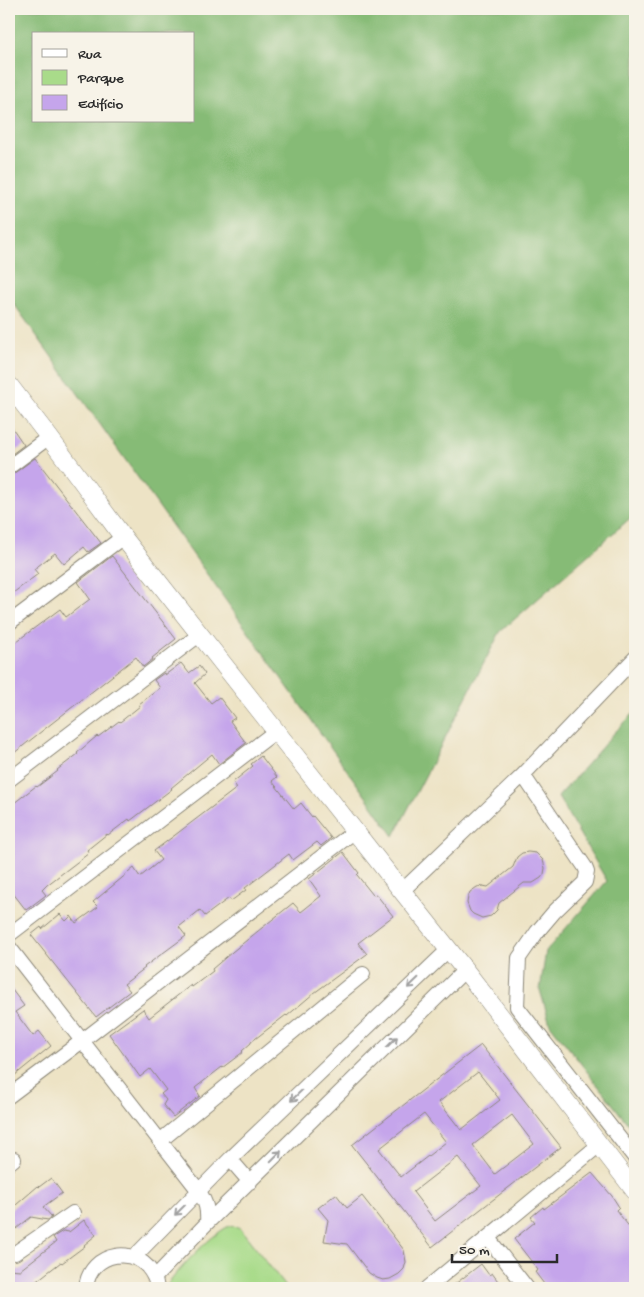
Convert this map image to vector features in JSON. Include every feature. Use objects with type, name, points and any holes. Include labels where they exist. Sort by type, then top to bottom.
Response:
[{"type":"street","points":[[9,385],[199,635],[465,970],[635,1191]]},
{"type":"street","points":[[9,467],[49,436]]},
{"type":"street","points":[[9,623],[123,537]]},
{"type":"street","points":[[9,780],[199,635]]},
{"type":"street","points":[[402,891],[524,775],[635,658]]},
{"type":"street","points":[[9,935],[276,731]]},
{"type":"street","points":[[524,775],[587,872],[586,882],[554,912],[519,958],[517,1007],[635,1158]]},
{"type":"street","points":[[9,1096],[354,831]]},
{"type":"street","points":[[9,947],[199,1191],[207,1209],[207,1223]]},
{"type":"street","points":[[134,1257],[230,1159],[448,950]]},
{"type":"street","points":[[86,1288],[86,1282],[96,1265],[105,1259],[124,1255],[134,1257],[147,1265],[156,1283],[207,1223],[465,970]]},
{"type":"street","points":[[160,1141],[363,974]]},
{"type":"street","points":[[427,1288],[600,1145]]},
{"type":"street","points":[[230,1159],[250,1182]]},
{"type":"street","points":[[11,1252],[73,1213]]},
{"type":"street","points":[[488,1238],[526,1288]]},
{"type":"green space","points":[[9,9],[635,9],[635,514],[500,632],[394,836],[9,297]]},
{"type":"green space","points":[[635,712],[635,1133],[550,1024],[540,990],[546,951],[607,881],[558,797]]},
{"type":"green space","points":[[229,1226],[239,1227],[287,1288],[165,1288],[194,1254]]},
{"type":"building","points":[[9,423],[24,445],[12,454],[9,451]]},
{"type":"building","points":[[35,458],[101,543],[88,552],[84,547],[64,564],[55,553],[34,569],[38,574],[9,596],[9,477]]},
{"type":"building","points":[[112,556],[176,639],[143,667],[136,657],[9,757],[9,647],[60,609],[66,617],[90,599],[78,582]]},
{"type":"building","points":[[181,663],[189,673],[199,666],[205,674],[195,683],[211,703],[219,697],[235,718],[230,721],[246,743],[219,764],[212,754],[172,789],[130,821],[129,819],[87,850],[89,853],[47,885],[42,890],[46,895],[26,910],[9,888],[9,807],[58,771],[97,736],[120,722],[140,706],[139,704],[160,688],[154,680],[164,673],[165,675]]},
{"type":"building","points":[[261,756],[277,777],[272,781],[294,809],[301,803],[331,838],[321,846],[317,842],[293,860],[289,854],[245,888],[246,890],[231,901],[229,898],[205,916],[200,910],[179,927],[186,936],[124,984],[130,991],[96,1017],[31,935],[41,927],[42,929],[60,914],[66,921],[71,916],[76,923],[98,907],[93,902],[134,868],[140,877],[161,860],[154,851],[237,788],[233,782],[253,766],[251,764]]},
{"type":"building","points":[[343,852],[359,873],[357,875],[373,895],[376,894],[393,916],[358,943],[367,954],[251,1042],[243,1052],[195,1088],[200,1096],[173,1117],[163,1105],[166,1100],[161,1094],[166,1090],[150,1069],[140,1077],[109,1034],[143,1009],[149,1018],[191,985],[192,987],[213,971],[212,969],[232,952],[293,903],[301,912],[321,896],[309,879]]},
{"type":"building","points":[[522,853],[536,853],[543,860],[545,868],[541,878],[533,883],[524,883],[499,903],[497,910],[491,916],[482,918],[473,914],[467,903],[470,892],[477,887],[488,887],[513,867],[517,857]]},
{"type":"building","points":[[9,986],[24,1006],[15,1012],[33,1036],[39,1031],[51,1046],[9,1080]]},
{"type":"building","points":[[481,1045],[561,1147],[432,1247],[352,1145]],"holes":[[[478,1072],[500,1100],[461,1130],[439,1102]],[[424,1114],[446,1142],[401,1177],[379,1149]],[[512,1115],[534,1144],[495,1174],[473,1145]],[[458,1157],[481,1186],[435,1221],[413,1192]]]},
{"type":"building","points":[[592,1173],[612,1196],[619,1207],[616,1210],[635,1234],[635,1288],[547,1288],[535,1272],[538,1270],[514,1239],[535,1222],[531,1217]]},
{"type":"building","points":[[51,1178],[62,1193],[43,1207],[52,1217],[48,1220],[31,1217],[16,1229],[9,1219],[9,1211],[38,1186]]},
{"type":"building","points":[[336,1194],[347,1208],[362,1196],[404,1250],[406,1262],[404,1269],[399,1274],[390,1279],[383,1280],[377,1278],[369,1273],[347,1244],[324,1241],[328,1220],[318,1208]]},
{"type":"building","points":[[84,1220],[96,1235],[85,1246],[34,1283],[37,1288],[9,1288],[9,1269],[20,1270],[56,1242],[53,1237],[63,1231],[69,1232]]},
{"type":"building","points":[[481,1264],[489,1275],[492,1273],[503,1288],[450,1288]]}]
